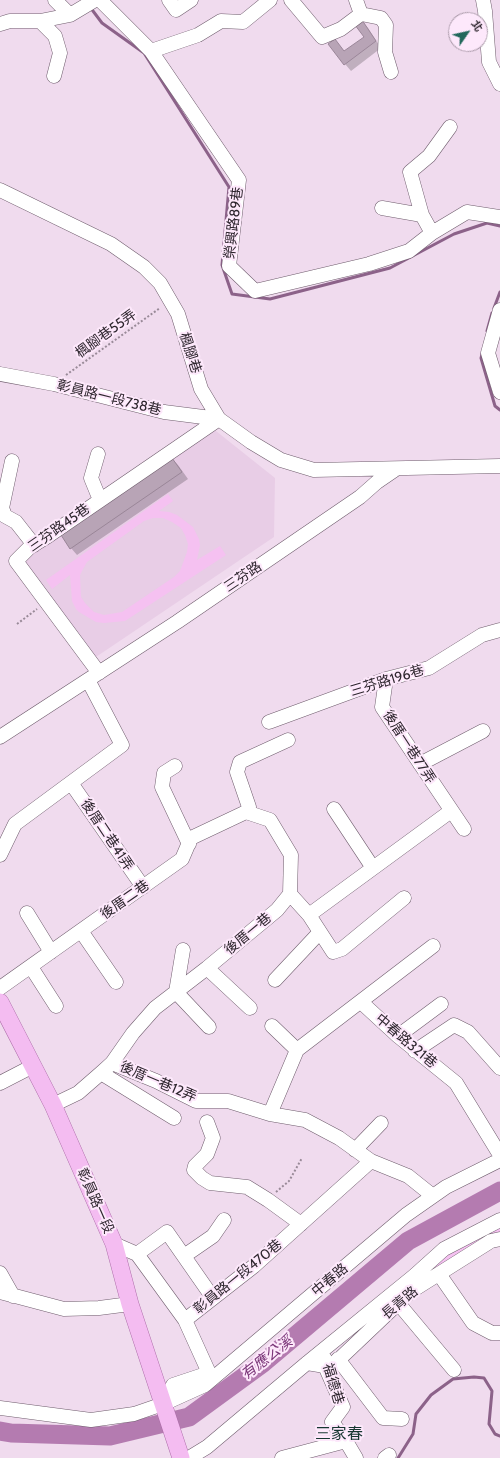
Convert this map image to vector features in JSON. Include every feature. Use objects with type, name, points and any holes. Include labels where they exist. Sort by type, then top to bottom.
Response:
[{"type":"main road","name":"彰員路一段","points":[[0,1002],[53,1105],[114,1244],[130,1304],[164,1407],[183,1455]]},
{"type":"street","points":[[55,0],[70,14]]},
{"type":"street","points":[[0,24],[10,22],[40,21],[70,14],[96,0]]},
{"type":"street","name":"榮興路89巷","points":[[100,0],[151,51],[239,180],[229,266],[255,291],[369,264],[409,251],[432,233],[467,212],[500,217]]},
{"type":"street","points":[[169,0],[176,10],[191,0]]},
{"type":"street","points":[[151,51],[198,35],[220,21],[243,22],[270,0]]},
{"type":"street","points":[[291,0],[322,37],[341,29],[361,14],[381,18],[386,25],[385,52],[391,72]]},
{"type":"street","points":[[356,0],[361,14]]},
{"type":"street","points":[[483,0],[486,11],[489,62],[500,84]]},
{"type":"street","points":[[40,21],[55,36],[60,53],[54,76]]},
{"type":"street","points":[[432,233],[422,215],[410,172],[429,156],[450,127]]},
{"type":"street","name":"楓腳巷","points":[[0,190],[111,244],[160,283],[178,314],[201,389],[219,419],[251,442],[281,460],[314,470],[396,469]]},
{"type":"street","points":[[382,208],[422,215]]},
{"type":"street","points":[[500,310],[488,353],[500,392]]},
{"type":"street","name":"彰員路一段738巷","points":[[0,374],[54,384],[164,412],[219,419]]},
{"type":"street","name":"三芬路45巷","points":[[71,783],[122,745],[93,676],[46,603],[16,561],[34,545],[219,419]]},
{"type":"street","points":[[98,454],[91,478],[100,500]]},
{"type":"street","points":[[12,461],[2,508],[5,516],[16,522],[34,545]]},
{"type":"street","points":[[396,469],[500,466]]},
{"type":"street","name":"三芬路","points":[[0,737],[177,622],[360,497],[377,482],[396,469]]},
{"type":"street","name":"三芬路196巷","points":[[269,722],[386,679],[429,668],[482,635],[500,630]]},
{"type":"street","name":"後厝一巷77弄","points":[[386,679],[382,707],[464,829]]},
{"type":"street","points":[[420,764],[483,731]]},
{"type":"street","points":[[288,740],[240,762],[237,772],[249,807],[246,812],[270,820],[291,855],[290,894],[309,915],[333,952],[342,949],[404,898]]},
{"type":"street","points":[[175,766],[164,773],[162,787],[189,844]]},
{"type":"street","points":[[0,856],[15,824],[71,783]]},
{"type":"street","name":"後厝二巷41弄","points":[[71,783],[143,887]]},
{"type":"street","points":[[334,809],[373,868]]},
{"type":"street","points":[[309,915],[451,811]]},
{"type":"street","name":"後厝二巷","points":[[0,988],[182,859],[191,838],[246,812]]},
{"type":"street","name":"後厝一巷","points":[[53,1105],[78,1093],[101,1073],[112,1063],[133,1032],[155,1008],[207,968],[277,910],[290,894]]},
{"type":"street","points":[[27,913],[52,952]]},
{"type":"street","points":[[81,931],[116,982]]},
{"type":"street","points":[[274,980],[320,932]]},
{"type":"street","name":"中春路321巷","points":[[433,946],[361,1002],[398,1036],[456,1083],[500,1155]]},
{"type":"street","points":[[183,950],[176,992],[209,1027]]},
{"type":"street","points":[[30,967],[56,1006]]},
{"type":"street","points":[[207,968],[250,1008]]},
{"type":"street","points":[[270,1114],[297,1050],[361,1002]]},
{"type":"street","points":[[398,1036],[441,1004]]},
{"type":"street","points":[[415,1050],[454,1025],[468,1032],[500,1068]]},
{"type":"street","points":[[272,1026],[297,1050]]},
{"type":"street","name":"後厝一巷12弄","points":[[112,1063],[156,1081],[196,1101],[228,1101],[270,1114],[305,1120],[338,1138],[371,1161],[408,1176],[432,1196]]},
{"type":"street","points":[[0,1083],[33,1066]]},
{"type":"street","points":[[101,1073],[174,1118]]},
{"type":"street","points":[[207,1122],[213,1138],[207,1154],[195,1166],[194,1170],[210,1183],[247,1187],[301,1224]]},
{"type":"street","points":[[355,1150],[381,1123]]},
{"type":"street","name":"中春路","points":[[0,1408],[91,1420],[134,1414],[164,1407],[205,1385],[406,1215],[446,1187],[500,1160]]},
{"type":"street","name":"彰員路一段470巷","points":[[137,1254],[185,1320],[254,1266],[371,1161]]},
{"type":"street","points":[[184,1256],[213,1236],[224,1220]]},
{"type":"street","points":[[183,1455],[207,1447],[414,1276],[444,1249],[500,1220]]},
{"type":"street","points":[[114,1244],[137,1254],[167,1232],[213,1298]]},
{"type":"street","name":"長青路","points":[[325,1366],[330,1367],[410,1292],[491,1241],[500,1239]]},
{"type":"street","points":[[0,1273],[7,1294],[64,1309],[99,1308],[130,1304]]},
{"type":"street","points":[[439,1274],[473,1323],[492,1333],[500,1333]]},
{"type":"street","points":[[398,1303],[454,1370]]},
{"type":"street","points":[[164,1407],[173,1385],[209,1373],[185,1320]]},
{"type":"street","name":"福德巷","points":[[325,1348],[325,1366],[343,1407],[332,1422],[356,1458]]},
{"type":"street","points":[[338,1359],[383,1418],[402,1419]]},
{"type":"street","points":[[307,1363],[325,1366]]},
{"type":"street","points":[[282,1458],[346,1441]]},
{"type":"path","name":"楓腳巷55弄","points":[[54,384],[170,301]]},
{"type":"path","points":[[17,624],[46,603]]},
{"type":"path","points":[[268,1200],[289,1181],[302,1158]]},
{"type":"shaded area","points":[[211,427],[275,478],[274,537],[93,659],[21,559]]},
{"type":"shaded area","points":[[168,494],[173,501],[159,511],[177,515],[193,527],[199,539],[200,545],[197,560],[220,546],[226,555],[125,621],[104,623],[96,622],[79,612],[72,601],[70,575],[52,589],[46,580]],"holes":[[[153,518],[163,518],[181,528],[188,544],[187,552],[180,571],[174,577],[122,612],[104,615],[94,612],[81,597],[80,575],[87,562],[144,521]]]},
{"type":"shaded area","points":[[500,1225],[500,1239],[437,1275],[429,1266],[447,1253]]},
{"type":"building","points":[[362,20],[376,41],[344,65],[328,44],[335,39],[344,51],[364,37],[355,25]]},
{"type":"building","points":[[172,458],[182,472],[70,549],[61,535]]},
{"type":"waterway","points":[[90,7],[102,23],[144,53],[229,187],[222,265],[232,294],[270,299],[390,268],[454,234],[487,223],[500,226]]},
{"type":"waterway","points":[[494,308],[500,292]]},
{"type":"waterway","points":[[487,331],[492,313]]},
{"type":"waterway","points":[[482,354],[481,358],[495,406],[500,410]]},
{"type":"waterway","name":"有應公溪","points":[[0,1431],[11,1433],[110,1436],[189,1417],[263,1363],[408,1241],[500,1191]]},
{"type":"waterway","points":[[398,1458],[413,1434],[416,1414],[431,1395],[453,1379],[474,1377],[484,1378],[492,1391],[489,1424],[495,1434],[500,1436]]},
{"type":"district","name":"三家春","points":[[339,1434]]}]
